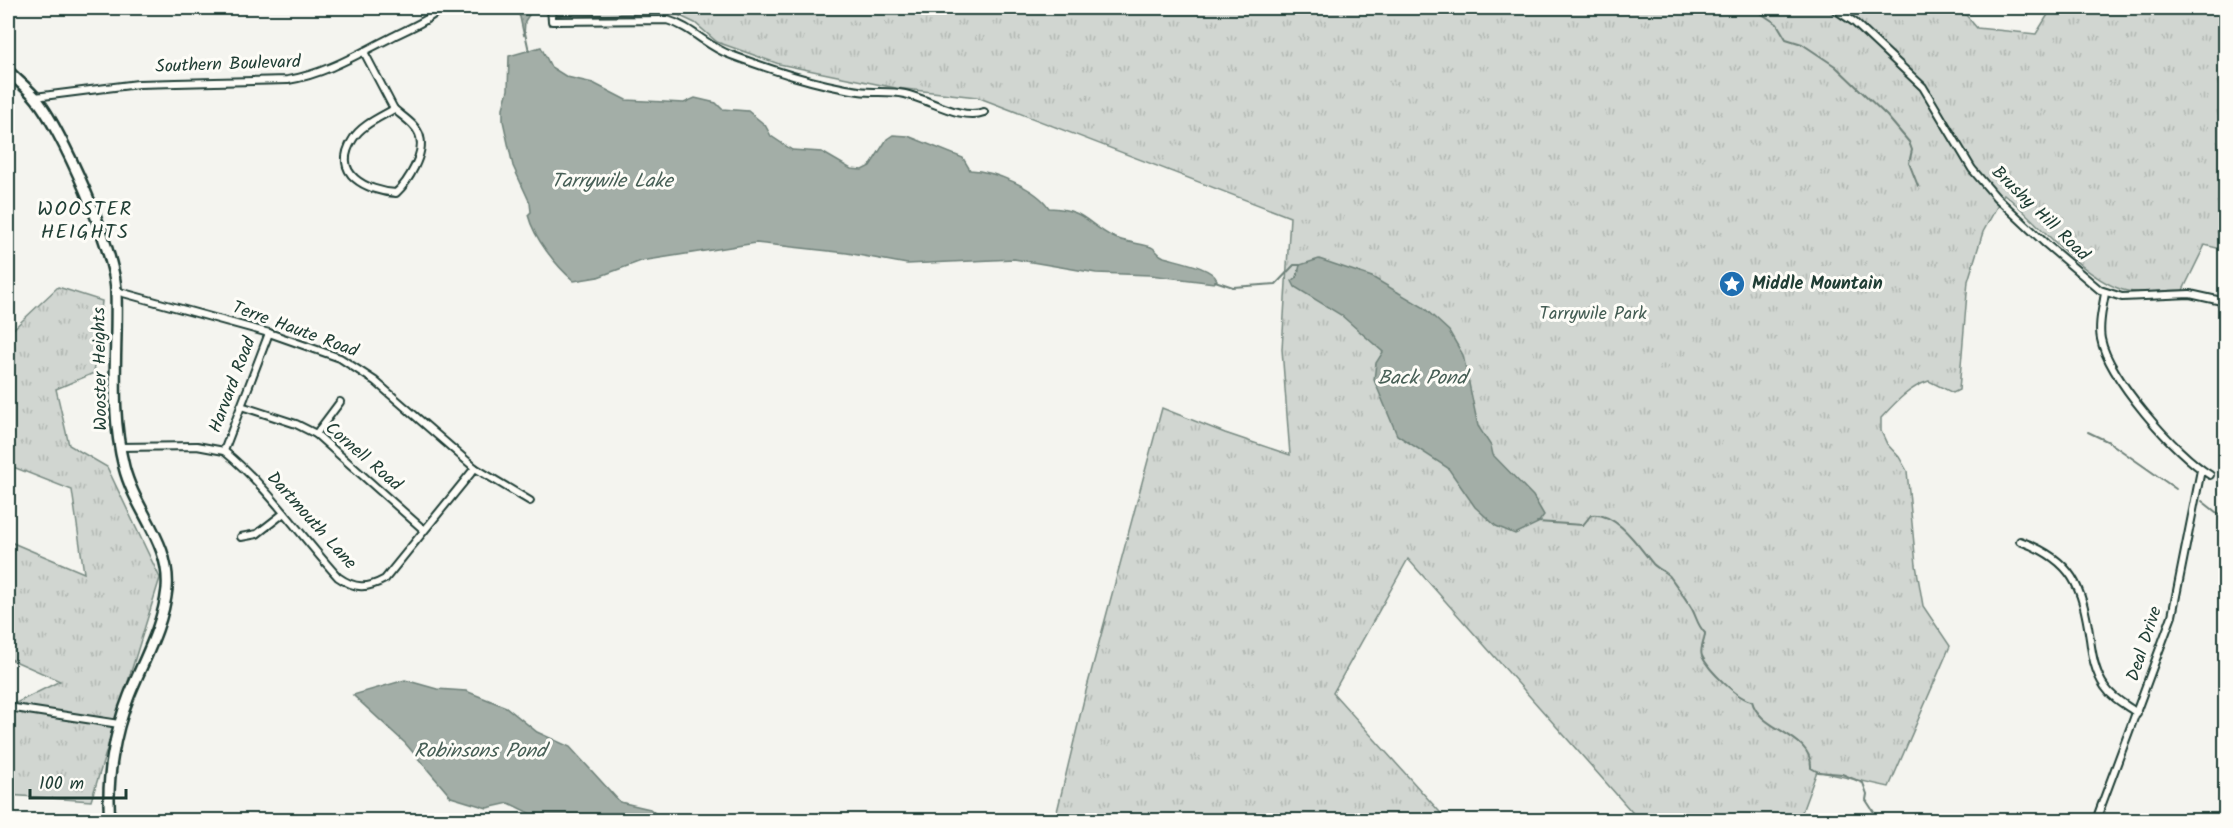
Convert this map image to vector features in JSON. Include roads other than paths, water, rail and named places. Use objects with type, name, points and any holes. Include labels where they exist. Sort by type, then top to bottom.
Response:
[{"type":"main road","name":"Wooster Heights","points":[[8,71],[34,97],[54,129],[100,227],[114,267],[116,291],[114,412],[120,447],[130,488],[163,550],[168,571],[164,609],[157,632],[119,724],[110,797],[110,820]]},
{"type":"street","name":"Southern Boulevard","points":[[34,97],[138,84],[288,80],[325,71],[425,20],[441,8]]},
{"type":"street","points":[[551,8],[552,21],[667,20],[683,25],[729,55],[812,80],[861,91],[902,93],[972,115],[984,112]]},
{"type":"street","name":"Brushy Hill Road","points":[[1833,8],[1854,22],[1923,87],[1972,168],[2005,206],[2076,271],[2105,293],[2132,297],[2196,295],[2226,302]]},
{"type":"street","points":[[364,52],[394,109],[412,124],[420,136],[421,146],[403,186],[396,193],[371,190],[351,175],[347,164],[347,151],[353,138],[364,128],[394,109]]},
{"type":"street","name":"Terre Haute Road","points":[[116,291],[269,333],[339,358],[359,369],[475,468],[530,501]]},
{"type":"street","points":[[2105,293],[2101,338],[2106,356],[2158,430],[2201,470],[2210,475]]},
{"type":"street","name":"Harvard Road","points":[[120,447],[197,446],[224,451],[269,333]]},
{"type":"street","points":[[316,434],[340,402]]},
{"type":"street","name":"Cornell Road","points":[[241,406],[296,424],[316,434],[424,530]]},
{"type":"street","name":"Dartmouth Lane","points":[[224,451],[284,513],[338,577],[348,584],[359,587],[372,586],[385,579],[475,468]]},
{"type":"street","name":"Deal Drive","points":[[2096,820],[2172,616],[2201,470]]},
{"type":"street","points":[[242,537],[257,534],[284,513]]},
{"type":"street","points":[[2020,541],[2051,554],[2072,575],[2085,602],[2092,656],[2098,675],[2115,699],[2137,713]]},
{"type":"street","points":[[8,706],[119,724]]},
{"type":"water","points":[[515,8],[529,8],[531,12],[525,21],[524,36],[520,17]]},
{"type":"water","name":"Tarrywile Lake","points":[[541,47],[551,67],[567,77],[593,83],[626,100],[684,103],[695,98],[716,103],[722,109],[748,111],[765,125],[771,136],[792,150],[822,152],[851,169],[862,170],[870,166],[887,139],[893,135],[908,136],[963,158],[970,170],[1002,177],[1025,187],[1049,208],[1078,214],[1113,237],[1153,248],[1162,256],[1208,271],[1217,280],[1214,283],[1150,275],[1096,273],[1014,259],[907,264],[847,253],[756,243],[641,261],[598,277],[574,281],[546,251],[531,224],[528,215],[531,212],[530,203],[513,166],[503,121],[503,108],[508,90],[509,56]]},
{"type":"water","name":"Back Pond","points":[[1319,259],[1372,277],[1423,307],[1449,331],[1463,355],[1478,426],[1491,446],[1493,455],[1533,496],[1544,515],[1538,523],[1515,534],[1496,526],[1475,507],[1448,468],[1397,435],[1374,380],[1376,363],[1383,352],[1341,315],[1295,287],[1292,281],[1297,277],[1300,265]]},
{"type":"water","name":"Robinsons Pond","points":[[405,680],[437,689],[466,691],[506,707],[537,732],[570,747],[620,802],[650,809],[663,820],[543,820],[509,803],[487,808],[451,797],[405,743],[353,695]]},
{"type":"waterway","points":[[1753,8],[1777,24],[1786,39],[1802,44],[1835,66],[1887,116],[1909,142],[1912,150],[1909,163],[1918,186]]},
{"type":"waterway","points":[[525,33],[529,51]]},
{"type":"waterway","points":[[1215,281],[1233,287],[1276,284],[1294,265],[1300,265]]},
{"type":"waterway","points":[[2088,432],[2109,442],[2176,489]]},
{"type":"waterway","points":[[2202,501],[2226,520]]},
{"type":"waterway","points":[[1537,522],[1583,525],[1591,515],[1600,515],[1618,524],[1653,564],[1669,576],[1690,605],[1705,633],[1701,653],[1711,669],[1732,690],[1752,701],[1764,719],[1804,747],[1811,768],[1818,772],[1842,774],[1863,783],[1867,794],[1866,800],[1879,820]]},
{"type":"place","name":"Middle Mountain","points":[[1732,284]]},
{"type":"district","name":"WOOSTER HEIGHTS","points":[[85,222]]},
{"type":"park label","name":"Tarrywile Park","points":[[1593,314]]}]
